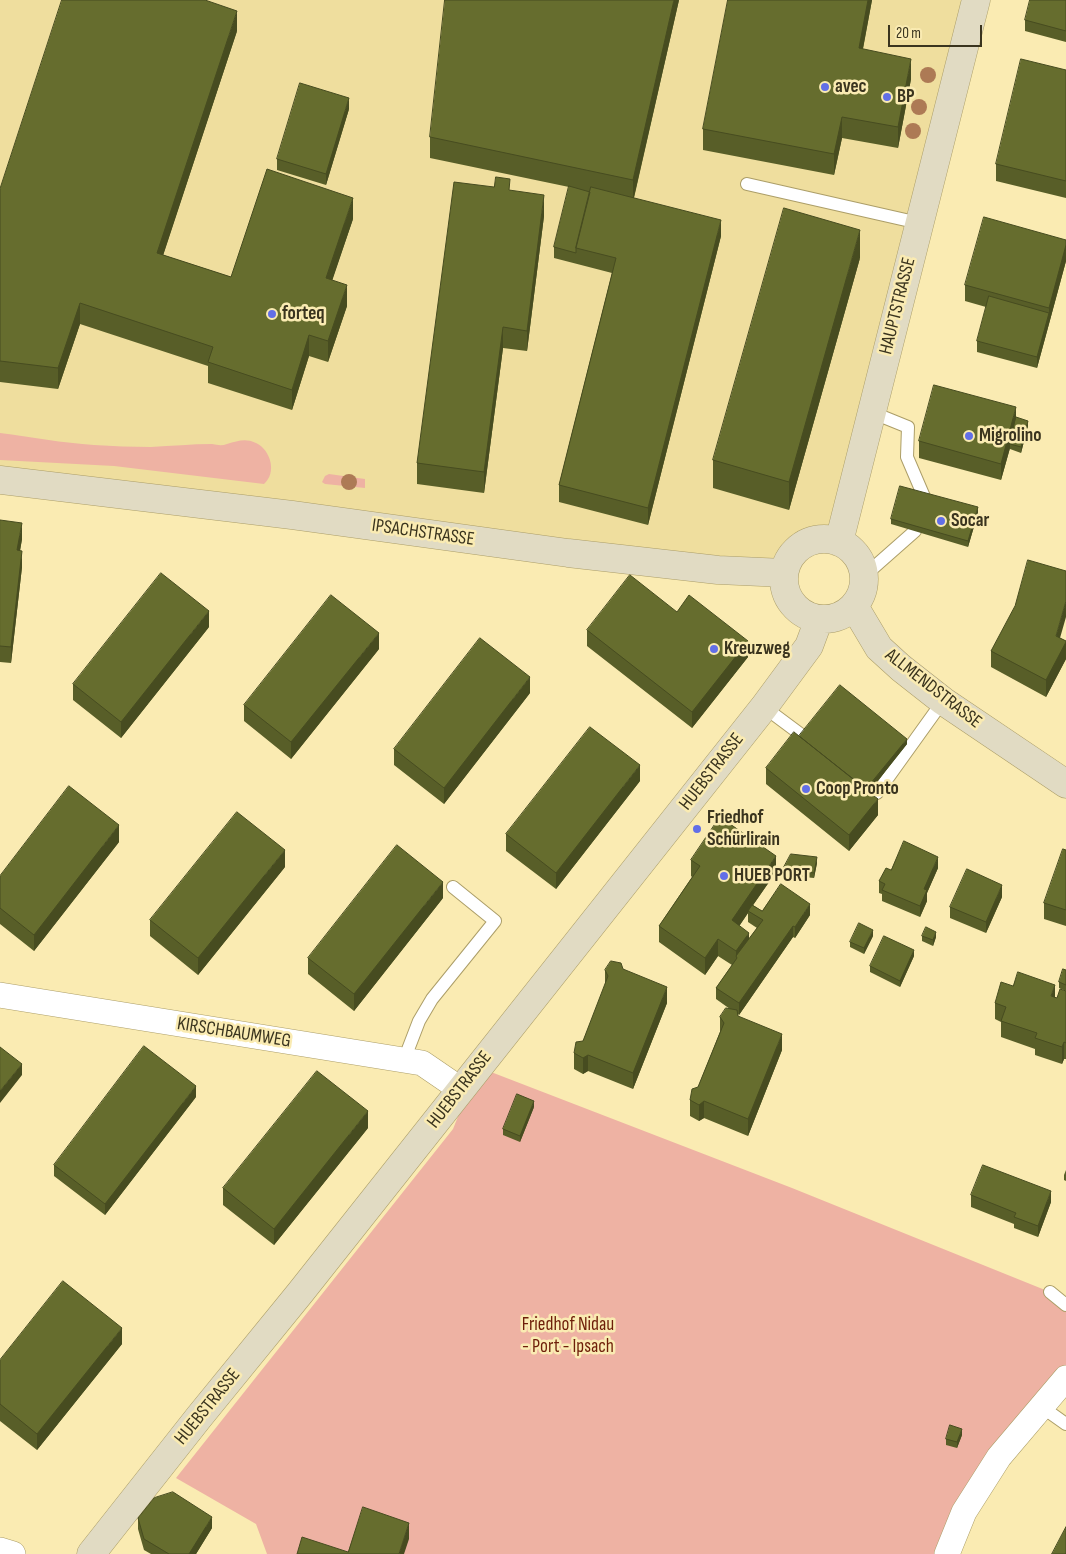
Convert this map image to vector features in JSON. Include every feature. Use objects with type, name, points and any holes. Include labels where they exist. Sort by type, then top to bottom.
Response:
[{"type":"main road","name":"HAUPTSTRASSE","points":[[839,542],[976,0]]},
{"type":"main road","name":"IPSACHSTRASSE","points":[[0,480],[302,516],[568,553],[718,570],[784,573]]},
{"type":"main road","points":[[828,539],[839,542],[856,556],[862,565],[864,587],[860,597],[854,606],[844,614],[832,619],[819,619],[807,615],[796,608],[784,586],[784,573],[788,562],[795,552],[804,545],[816,540],[828,539]]},
{"type":"main road","name":"ALLMENDSTRASSE","points":[[854,606],[879,648],[901,668],[942,701],[1062,774]]},
{"type":"main road","name":"HUEBSTRASSE","points":[[91,1554],[764,707],[809,646],[819,619]]},
{"type":"street","name":"KIRSCHBAUMWEG","points":[[0,995],[422,1063],[460,1089]]},
{"type":"street","points":[[947,1554],[964,1512],[994,1464],[1066,1378]]},
{"type":"street","points":[[0,1550],[13,1554]]},
{"type":"lane","points":[[748,184],[919,223]]},
{"type":"lane","points":[[871,412],[908,427],[907,457],[926,499]]},
{"type":"lane","points":[[864,576],[915,531]]},
{"type":"lane","points":[[848,771],[877,793],[942,701]]},
{"type":"lane","points":[[764,707],[826,754]]},
{"type":"lane","points":[[404,1060],[419,1021],[432,999],[495,921],[453,887]]},
{"type":"lane","points":[[1050,1292],[1066,1305]]},
{"type":"lane","points":[[1042,1407],[1066,1424]]},
{"type":"shaded area","points":[[0,0],[976,0],[828,539],[816,540],[804,545],[795,552],[788,562],[784,573],[0,480]]},
{"type":"green space","points":[[0,433],[71,443],[130,447],[225,445],[245,440],[261,446],[269,456],[271,468],[268,479],[264,484],[114,466],[0,460]]},
{"type":"green space","points":[[329,474],[365,479],[365,488],[325,484],[322,482],[325,476]]},
{"type":"green space","name":"Friedhof Nidau - Port - Ipsach","points":[[478,1067],[792,1188],[1050,1292],[1066,1305],[1066,1378],[947,1554],[267,1554],[256,1524],[176,1478],[453,1129]]},
{"type":"building","points":[[62,0],[205,0],[237,11],[157,253],[231,277],[267,169],[353,198],[326,278],[347,285],[328,341],[309,335],[292,390],[208,362],[213,347],[80,303],[58,368],[0,361],[0,189]]},
{"type":"building","points":[[445,0],[674,0],[633,180],[430,137]]},
{"type":"building","points":[[728,0],[868,0],[859,48],[911,59],[898,127],[842,117],[834,154],[703,129]]},
{"type":"building","points":[[1030,0],[1066,0],[1066,31],[1025,20]]},
{"type":"building","points":[[1021,59],[1066,70],[1066,181],[996,164]]},
{"type":"building","points":[[300,83],[349,98],[326,174],[277,159]]},
{"type":"building","points":[[496,177],[510,179],[509,190],[544,195],[527,331],[503,327],[484,472],[417,463],[454,182],[494,187]]},
{"type":"building","points":[[569,186],[590,192],[576,253],[554,247]]},
{"type":"building","points":[[591,187],[721,220],[648,508],[559,485],[616,258],[576,248]]},
{"type":"building","points":[[784,208],[860,230],[789,482],[713,460]]},
{"type":"building","points":[[984,217],[1066,240],[1049,308],[965,285]]},
{"type":"building","points":[[989,296],[1049,313],[1037,357],[977,341]]},
{"type":"building","name":"Migrolino","points":[[934,385],[1016,407],[1001,464],[919,441]]},
{"type":"building","points":[[1016,417],[1028,421],[1021,447],[1010,444]]},
{"type":"building","points":[[900,486],[978,507],[968,541],[891,519]]},
{"type":"building","points":[[0,520],[22,523],[17,550],[22,551],[11,647],[0,646]]},
{"type":"building","points":[[1028,560],[1066,571],[1066,601],[1056,636],[1066,642],[1046,680],[991,651],[1015,606]]},
{"type":"building","points":[[161,573],[209,611],[121,722],[73,684]]},
{"type":"building","points":[[630,575],[677,612],[689,595],[748,641],[692,712],[587,630]]},
{"type":"building","points":[[331,595],[379,633],[291,742],[244,705]]},
{"type":"building","points":[[480,638],[530,677],[444,788],[394,749]]},
{"type":"building","points":[[840,685],[907,739],[866,789],[799,736]]},
{"type":"building","points":[[590,727],[640,765],[556,873],[506,834]]},
{"type":"building","points":[[794,732],[878,799],[849,835],[766,768]]},
{"type":"building","points":[[69,786],[119,825],[34,935],[0,908],[0,876]]},
{"type":"building","points":[[237,812],[285,850],[198,958],[150,920]]},
{"type":"building","points":[[720,817],[776,856],[732,920],[749,933],[736,951],[718,939],[705,958],[659,926],[700,866],[691,860]]},
{"type":"building","points":[[904,841],[938,857],[924,889],[927,890],[920,906],[882,890],[885,884],[879,881],[886,868],[891,870]]},
{"type":"building","points":[[397,845],[443,882],[354,994],[308,958]]},
{"type":"building","points":[[1063,849],[1066,850],[1066,910],[1044,903]]},
{"type":"building","points":[[791,854],[817,857],[814,873],[783,869]]},
{"type":"building","points":[[967,869],[1002,885],[986,922],[950,907]]},
{"type":"building","points":[[781,884],[810,904],[739,1003],[716,988],[737,958],[736,956],[763,920],[748,911],[752,905],[762,911]]},
{"type":"building","points":[[859,923],[873,930],[864,948],[850,942]]},
{"type":"building","points":[[926,927],[936,932],[933,940],[922,936]]},
{"type":"building","points":[[884,936],[914,950],[900,981],[870,966]]},
{"type":"building","points":[[611,961],[621,963],[623,969],[667,987],[633,1073],[588,1055],[583,1058],[574,1053],[576,1042],[583,1041],[608,976],[605,970]]},
{"type":"building","points":[[1063,969],[1066,970],[1066,985],[1059,982]]},
{"type":"building","points":[[1018,972],[1055,985],[1051,996],[1057,998],[1060,989],[1066,991],[1066,1043],[1064,1042],[1062,1047],[1035,1038],[1037,1033],[1001,1021],[1006,1007],[995,1003],[1001,982],[1013,986]]},
{"type":"building","points":[[726,1008],[737,1010],[738,1016],[782,1034],[748,1119],[704,1101],[699,1105],[690,1100],[692,1089],[698,1087],[724,1023],[720,1017]]},
{"type":"building","points":[[144,1046],[196,1086],[105,1204],[54,1165]]},
{"type":"building","points":[[0,1047],[22,1064],[0,1091]]},
{"type":"building","points":[[317,1071],[368,1111],[274,1229],[223,1188]]},
{"type":"building","points":[[517,1094],[534,1101],[520,1136],[503,1129]]},
{"type":"building","points":[[983,1165],[1051,1191],[1038,1226],[1014,1217],[1016,1213],[971,1195]]},
{"type":"building","points":[[63,1281],[122,1328],[37,1434],[0,1404],[0,1360]]},
{"type":"building","points":[[950,1425],[962,1429],[957,1442],[946,1439]]},
{"type":"building","points":[[173,1492],[212,1517],[189,1554],[169,1554],[144,1539],[138,1518],[154,1498]]},
{"type":"building","points":[[363,1507],[409,1523],[399,1554],[297,1554],[302,1537],[348,1552]]},
{"type":"building","points":[[1066,1527],[1066,1554],[1052,1554]]},
{"type":"place","name":"avec","points":[[825,87]]},
{"type":"place","name":"BP","points":[[887,97]]},
{"type":"place","name":"forteq","points":[[272,314]]},
{"type":"place","name":"Migrolino","points":[[969,436]]},
{"type":"place","name":"Socar","points":[[941,521]]},
{"type":"place","name":"Kreuzweg","points":[[714,649]]},
{"type":"place","name":"Coop Pronto","points":[[806,789]]},
{"type":"place","name":"Friedhof Schürlirain","points":[[697,829]]},
{"type":"place","name":"HUEB PORT","points":[[724,876]]}]
